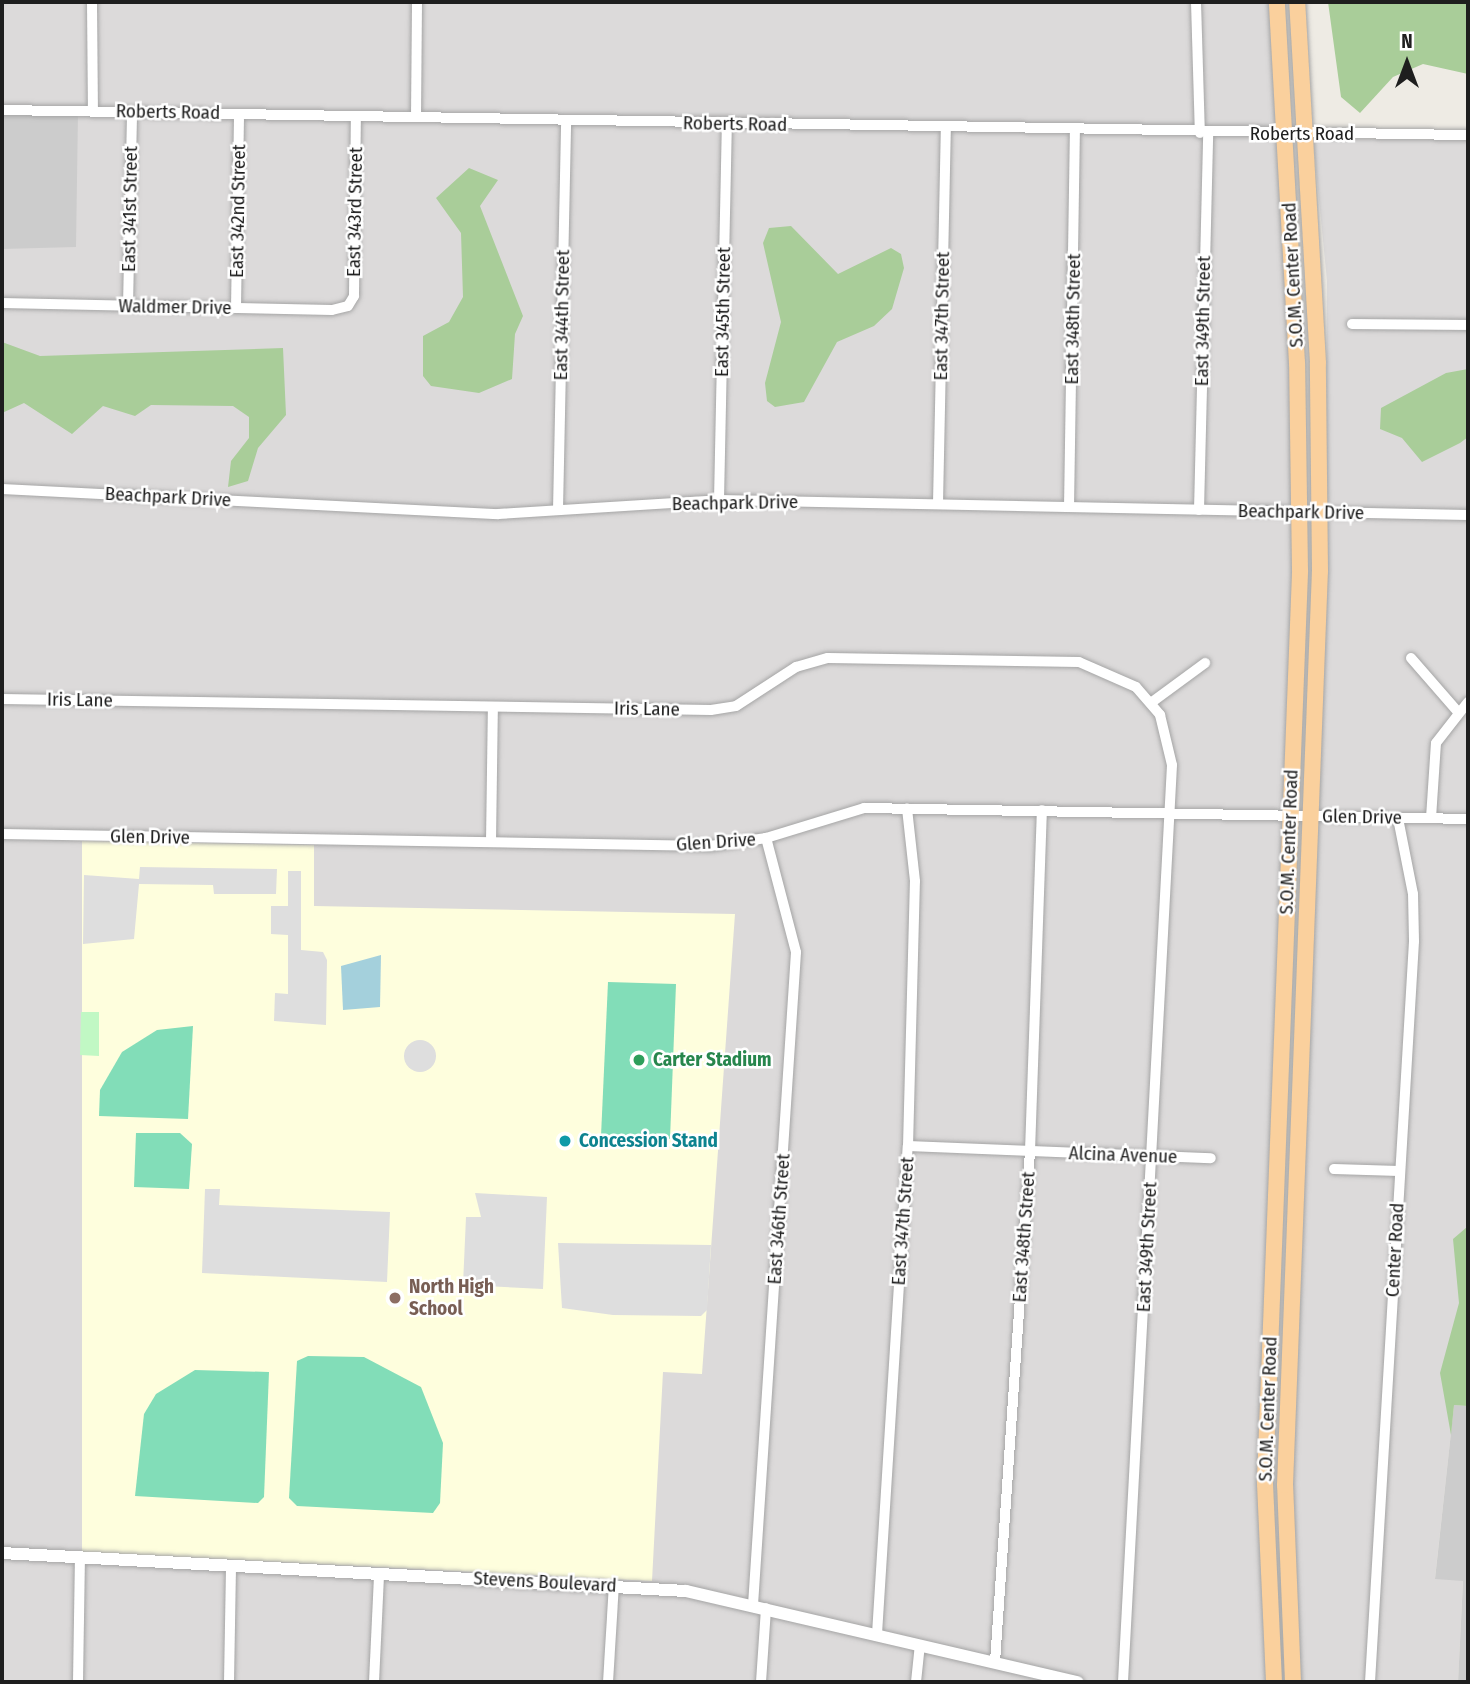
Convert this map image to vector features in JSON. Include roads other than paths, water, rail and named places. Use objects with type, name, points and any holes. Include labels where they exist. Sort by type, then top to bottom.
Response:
[{"type":"main road","name":"S.O.M. Center Road","points":[[1274,1682],[1265,1480],[1291,816],[1298,513],[1286,135],[1277,2]]},
{"type":"main road","name":"S.O.M. Center Road","points":[[1293,1682],[1284,1485],[1311,816],[1319,513],[1306,134],[1297,2]]},
{"type":"street","points":[[92,2],[93,110]]},
{"type":"street","points":[[416,117],[417,2]]},
{"type":"street","name":"East 349th Street","points":[[1196,2],[1204,133],[1199,510]]},
{"type":"street","name":"Roberts Road","points":[[2,110],[1075,132],[1468,135]]},
{"type":"street","name":"East 341st Street","points":[[128,306],[132,112]]},
{"type":"street","name":"East 342nd Street","points":[[236,308],[239,114]]},
{"type":"street","name":"East 343rd Street","points":[[348,306],[354,296],[356,116]]},
{"type":"street","name":"East 344th Street","points":[[558,510],[566,120]]},
{"type":"street","name":"East 345th Street","points":[[719,500],[727,123]]},
{"type":"street","name":"East 347th Street","points":[[938,503],[946,128]]},
{"type":"street","name":"East 348th Street","points":[[1069,507],[1075,132]]},
{"type":"street","name":"Waldmer Drive","points":[[2,303],[236,308],[348,306]]},
{"type":"street","points":[[1352,324],[1468,325]]},
{"type":"street","name":"Beachpark Drive","points":[[2,489],[498,514],[719,500],[1468,515]]},
{"type":"street","name":"Iris Lane","points":[[2,699],[711,710],[736,706],[796,667],[828,658],[1079,662],[1119,675],[1152,702],[1171,745],[1170,812]]},
{"type":"street","points":[[1411,659],[1457,710]]},
{"type":"street","points":[[1152,702],[1205,663]]},
{"type":"street","points":[[1431,818],[1436,743],[1457,710],[1468,702]]},
{"type":"street","points":[[491,842],[493,707]]},
{"type":"street","name":"East 347th Street","points":[[877,1634],[908,1146],[915,881],[907,808]]},
{"type":"street","name":"Glen Drive","points":[[2,834],[710,846],[766,838],[851,810],[907,808],[1468,819]]},
{"type":"street","name":"East 348th Street","points":[[995,1662],[1030,1152],[1042,810]]},
{"type":"street","name":"East 349th Street","points":[[1123,1682],[1170,812]]},
{"type":"street","name":"Center Road","points":[[1370,1682],[1414,941],[1413,894],[1398,818]]},
{"type":"street","name":"East 346th Street","points":[[761,1682],[760,1606],[796,953],[766,838]]},
{"type":"street","name":"Alcina Avenue","points":[[908,1146],[1211,1158]]},
{"type":"street","points":[[1334,1169],[1399,1171]]},
{"type":"street","name":"Stevens Boulevard","points":[[2,1553],[614,1586],[760,1606],[1078,1682]]},
{"type":"street","points":[[78,1682],[80,1557]]},
{"type":"street","points":[[229,1682],[231,1567]]},
{"type":"street","points":[[374,1682],[379,1574]]},
{"type":"street","points":[[608,1682],[614,1586]]},
{"type":"street","points":[[916,1682],[920,1645]]},
{"type":"water","points":[[381,955],[380,1007],[343,1010],[341,966]]},
{"type":"place","name":"Carter Stadium","points":[[639,1060]]},
{"type":"place","name":"Concession Stand","points":[[565,1141]]},
{"type":"place","name":"North High School","points":[[395,1298]]}]
